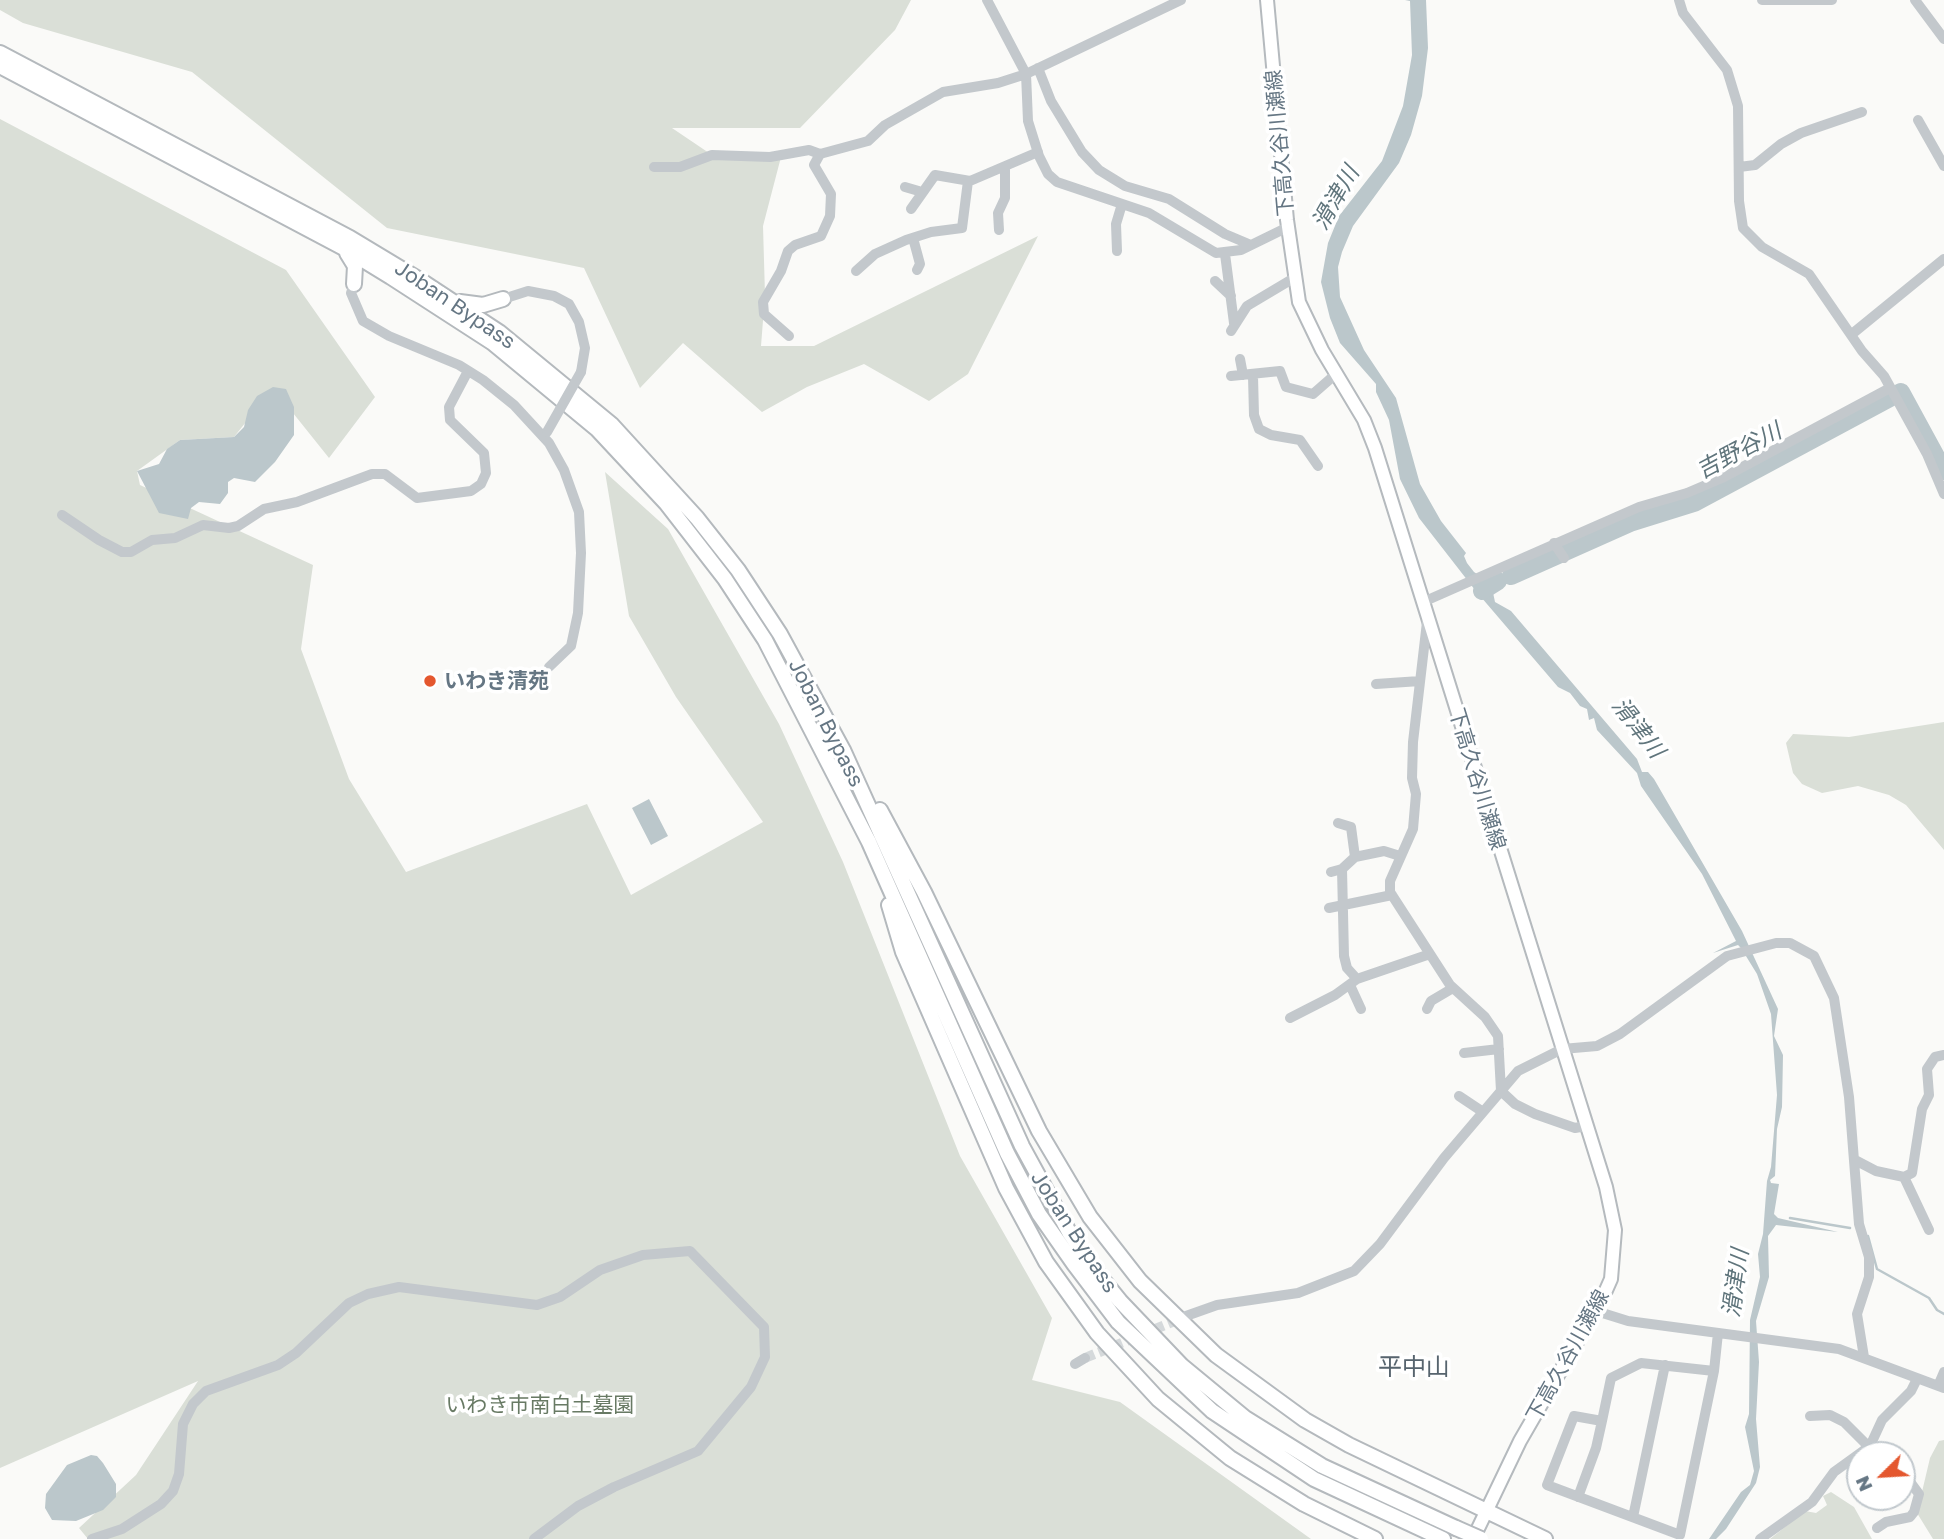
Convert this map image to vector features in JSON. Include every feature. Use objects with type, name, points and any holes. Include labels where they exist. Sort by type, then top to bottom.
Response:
[{"type":"highway","name":"Joban Bypass","points":[[0,52],[350,238],[454,301],[499,332],[612,425],[697,517],[738,570],[780,634],[842,750],[1022,1146],[1046,1192],[1094,1269],[1127,1310],[1182,1366],[1245,1418],[1322,1466],[1481,1539]]},
{"type":"highway","name":"Joban Bypass","points":[[0,66],[342,247],[493,344],[597,429],[666,503],[725,579],[765,640],[869,842],[1007,1153],[1040,1214],[1118,1322],[1212,1411],[1265,1448],[1314,1479],[1443,1539]]},
{"type":"highway","points":[[342,247],[355,266],[354,284]]},
{"type":"highway","points":[[354,284],[362,276],[391,277]]},
{"type":"highway","points":[[454,301],[483,305],[503,299]]},
{"type":"highway","points":[[499,332],[495,318],[503,299]]},
{"type":"highway","points":[[842,750],[924,892],[1039,1130],[1090,1217],[1140,1281],[1216,1355],[1288,1409],[1349,1445],[1486,1508],[1545,1539]]},
{"type":"highway","points":[[869,842],[903,952],[979,1130],[1025,1226],[1070,1299],[1125,1366],[1186,1424],[1259,1478],[1375,1539]]},
{"type":"main road","name":"下高久谷川瀬線","points":[[1267,0],[1294,278],[1306,319],[1364,420],[1375,447],[1606,1187],[1615,1230],[1611,1279],[1596,1311],[1486,1508],[1472,1539]]},
{"type":"street","points":[[987,0],[1026,74],[1028,121],[1048,174],[1057,183],[1157,217],[1209,250],[1225,254],[1288,227]]},
{"type":"street","points":[[654,167],[680,167],[712,155],[781,157],[809,150],[820,154],[868,141],[885,125],[943,92],[998,83],[1026,74],[1181,0]]},
{"type":"street","points":[[1679,0],[1684,13],[1727,70],[1738,106],[1743,228],[1762,247],[1809,274],[1893,392],[1941,475],[1944,494]]},
{"type":"street","points":[[1762,0],[1832,0]]},
{"type":"street","points":[[1915,0],[1944,39]]},
{"type":"street","points":[[1038,68],[1051,101],[1082,152],[1099,170],[1125,186],[1161,195],[1225,234],[1251,245]]},
{"type":"street","points":[[1739,167],[1755,165],[1781,144],[1801,133],[1862,112]]},
{"type":"street","points":[[1918,120],[1944,164]]},
{"type":"street","points":[[911,209],[935,175],[968,181],[1038,152]]},
{"type":"street","points":[[789,336],[764,314],[763,302],[781,271],[788,251],[795,245],[816,240],[826,225],[831,194],[814,165],[820,154]]},
{"type":"street","points":[[999,230],[1000,207],[1005,198],[1005,167]]},
{"type":"street","points":[[856,271],[876,254],[913,238],[962,228],[968,181]]},
{"type":"street","points":[[905,187],[922,192]]},
{"type":"street","points":[[1117,251],[1116,224],[1122,204]]},
{"type":"street","points":[[986,207],[1000,207]]},
{"type":"street","points":[[913,238],[920,264],[917,270]]},
{"type":"street","points":[[1225,254],[1233,327],[1247,306],[1294,278]]},
{"type":"street","points":[[1852,334],[1944,259]]},
{"type":"street","points":[[1215,281],[1231,296]]},
{"type":"street","points":[[354,284],[351,293],[356,309],[372,328],[468,371],[514,405],[548,437],[564,470],[579,512],[581,553],[579,613],[571,646],[549,667]]},
{"type":"street","points":[[503,299],[528,291],[554,296],[569,304],[579,322],[585,348],[581,372],[548,437]]},
{"type":"street","points":[[1240,359],[1248,375],[1254,415],[1259,429],[1271,435],[1300,440],[1318,466]]},
{"type":"street","points":[[62,515],[99,540],[122,552],[131,552],[152,540],[175,538],[203,525],[229,528],[239,526],[264,509],[297,502],[372,474],[385,474],[416,498],[471,491],[481,484],[486,474],[484,453],[450,420],[449,407],[468,371]]},
{"type":"street","points":[[1231,376],[1280,371],[1286,387],[1313,394],[1337,373]]},
{"type":"street","points":[[1423,602],[1493,571],[1560,552],[1639,507],[1687,493],[1722,478],[1893,392]]},
{"type":"street","points":[[1428,618],[1413,743],[1412,778],[1416,794],[1413,829],[1390,881],[1392,895],[1453,988],[1485,1017],[1497,1036],[1501,1091],[1515,1104],[1546,1118],[1576,1128],[1586,1126]]},
{"type":"street","points":[[1376,684],[1420,681]]},
{"type":"street","points":[[1338,823],[1351,827],[1355,857]]},
{"type":"street","points":[[1331,872],[1342,869],[1355,857],[1384,851],[1400,856]]},
{"type":"street","points":[[1342,869],[1347,968],[1354,982],[1361,1009]]},
{"type":"street","points":[[1329,908],[1392,895]]},
{"type":"street","points":[[1186,1316],[1217,1305],[1298,1293],[1354,1271],[1380,1244],[1444,1158],[1518,1071],[1562,1049],[1597,1046],[1620,1034],[1731,955],[1790,943],[1815,956],[1821,964],[1834,998],[1846,1074],[1859,1224],[1869,1269],[1857,1314],[1864,1357]]},
{"type":"street","points":[[1290,1018],[1354,982],[1430,954]]},
{"type":"street","points":[[1427,1009],[1431,1001],[1453,988]]},
{"type":"street","points":[[1464,1053],[1499,1049]]},
{"type":"street","points":[[1855,1160],[1876,1171],[1904,1177],[1912,1172],[1922,1109],[1929,1095],[1927,1069],[1935,1057],[1944,1055]]},
{"type":"street","points":[[1459,1096],[1483,1112]]},
{"type":"street","points":[[1904,1177],[1929,1230]]},
{"type":"street","points":[[92,1539],[122,1529],[161,1504],[173,1491],[179,1474],[183,1424],[193,1404],[206,1391],[278,1365],[296,1353],[349,1303],[368,1294],[399,1287],[537,1305],[560,1297],[600,1270],[643,1255],[690,1251],[764,1327],[765,1357],[751,1387],[698,1451],[590,1500],[534,1539]]},
{"type":"street","points":[[1596,1311],[1628,1321],[1839,1349],[1941,1387],[1944,1372]]},
{"type":"street","points":[[1602,1421],[1574,1416],[1547,1485],[1680,1535],[1714,1371],[1718,1333]]},
{"type":"street","points":[[1075,1364],[1085,1357]]},
{"type":"street","points":[[1578,1497],[1596,1448],[1611,1378],[1641,1363],[1714,1371]]},
{"type":"street","points":[[1633,1517],[1665,1365]]},
{"type":"street","points":[[1876,1441],[1882,1420],[1911,1391],[1917,1379]]},
{"type":"street","points":[[1810,1416],[1830,1415],[1844,1422],[1863,1441]]},
{"type":"street","points":[[1760,1539],[1812,1502],[1834,1472],[1846,1466]]},
{"type":"street","points":[[1877,1528],[1886,1522],[1910,1517],[1914,1511]]},
{"type":"green space","points":[[0,0],[911,0],[895,30],[800,128],[672,128],[712,155],[781,157],[763,226],[765,295],[761,346],[814,346],[1038,236],[968,374],[929,401],[864,364],[807,387],[762,412],[683,343],[640,388],[584,268],[387,228],[192,72],[23,23],[0,10]]},
{"type":"green space","name":"いわき市南白土墓園","points":[[0,119],[286,270],[375,397],[329,458],[273,388],[234,437],[180,440],[137,471],[140,485],[313,565],[301,649],[349,779],[406,872],[587,804],[631,895],[763,822],[676,697],[629,616],[605,472],[668,529],[779,724],[843,862],[960,1156],[1052,1318],[1032,1380],[1120,1402],[1311,1539],[88,1539],[79,1528],[136,1475],[198,1381],[0,1468]]},
{"type":"green space","points":[[1944,722],[1944,850],[1906,805],[1889,795],[1858,786],[1822,793],[1802,784],[1793,773],[1786,743],[1793,734],[1849,737]]},
{"type":"green space","points":[[1944,1440],[1944,1539],[1933,1539],[1917,1513],[1930,1458],[1939,1441]]},
{"type":"green space","points":[[1831,1492],[1846,1502],[1846,1511],[1856,1511],[1872,1539],[1770,1539],[1805,1511],[1816,1513],[1827,1505],[1823,1496]]},
{"type":"shaded area","points":[[1405,0],[1426,0],[1428,48],[1422,96],[1411,135],[1399,163],[1353,226],[1342,252],[1338,267],[1340,297],[1364,350],[1396,398],[1420,484],[1441,521],[1466,553],[1464,556],[1467,563],[1474,572],[1491,583],[1495,602],[1511,611],[1637,759],[1642,772],[1648,772],[1654,779],[1742,931],[1778,1009],[1774,1036],[1783,1055],[1782,1107],[1777,1129],[1775,1176],[1770,1180],[1771,1183],[1779,1184],[1774,1214],[1778,1218],[1838,1232],[1776,1225],[1768,1236],[1769,1277],[1756,1321],[1759,1362],[1756,1419],[1760,1467],[1756,1483],[1726,1529],[1716,1539],[1709,1539],[1741,1492],[1750,1485],[1754,1471],[1745,1427],[1749,1414],[1750,1320],[1760,1277],[1758,1254],[1763,1234],[1777,1095],[1771,1014],[1757,974],[1741,948],[1738,945],[1713,953],[1736,941],[1702,874],[1641,786],[1637,773],[1597,730],[1594,718],[1589,720],[1587,709],[1580,706],[1570,693],[1558,687],[1475,590],[1419,518],[1400,479],[1389,420],[1376,392],[1376,384],[1340,343],[1330,318],[1321,282],[1328,243],[1339,216],[1382,161],[1403,106],[1412,55],[1410,1]]},
{"type":"shaded area","points":[[273,387],[286,389],[294,407],[294,435],[275,462],[255,482],[234,478],[228,482],[228,493],[220,504],[199,502],[191,508],[188,519],[159,513],[137,471],[159,464],[167,449],[180,440],[234,437],[244,427],[248,410],[257,396]]},
{"type":"shaded area","points":[[649,799],[668,836],[651,845],[632,808]]},
{"type":"shaded area","points":[[91,1455],[97,1456],[116,1484],[116,1497],[103,1510],[76,1521],[52,1520],[45,1508],[46,1494],[67,1465]]},
{"type":"waterway","name":"吉野谷川","points":[[1511,576],[1630,523],[1694,503],[1901,392],[1944,471]]},
{"type":"waterway","name":"吉野谷川","points":[[1482,591],[1498,581]]},
{"type":"waterway","points":[[1790,1218],[1850,1228]]},
{"type":"waterway","points":[[1868,1236],[1877,1269],[1929,1298],[1937,1310],[1944,1314]]},
{"type":"tunnel","points":[[1085,1358],[1182,1318]]},
{"type":"place","name":"いわき清苑","points":[[430,681]]},
{"type":"district","name":"平中山","points":[[1414,1367]]},
{"type":"water label","name":"滑津川","points":[[1336,198]]},
{"type":"water label","name":"滑津川","points":[[1638,728]]},
{"type":"water label","name":"滑津川","points":[[1736,1283]]}]
